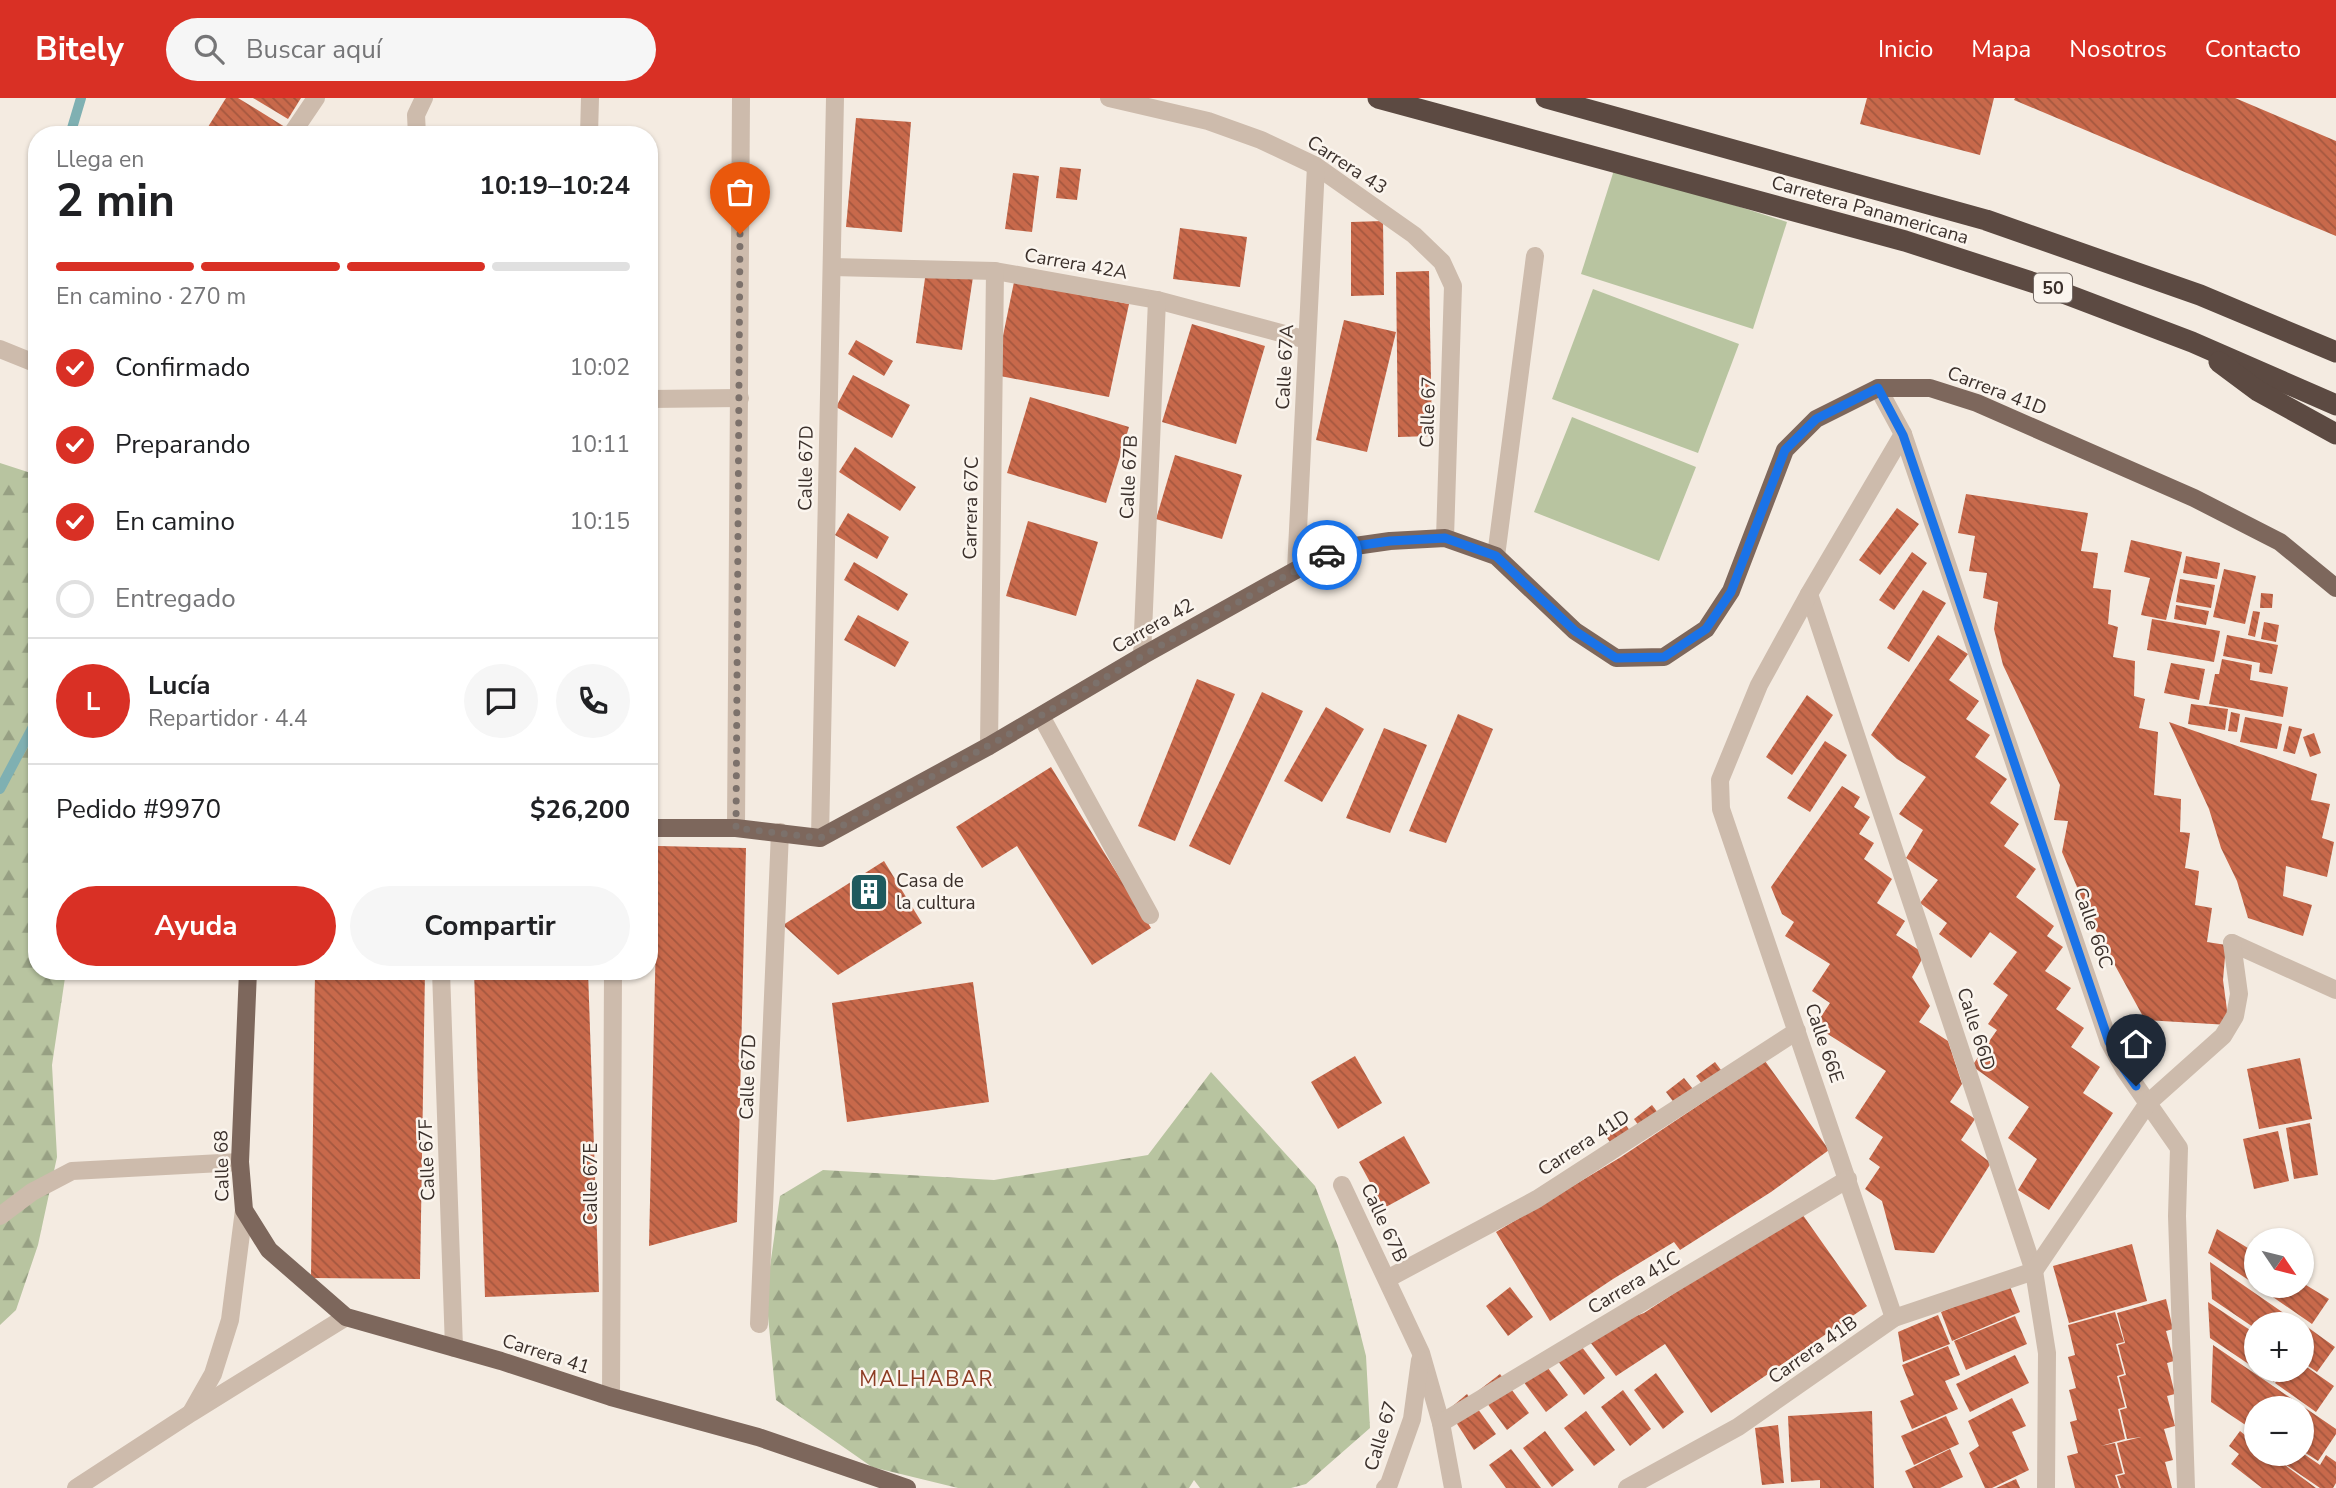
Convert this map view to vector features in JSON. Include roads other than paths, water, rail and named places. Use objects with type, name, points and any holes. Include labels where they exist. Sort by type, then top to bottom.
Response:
[{"type":"highway","name":"Carretera Panamericana","points":[[1378,98],[1905,241],[2050,288],[2192,342],[2336,405]]},
{"type":"highway","name":"Carretera Panamericana","points":[[1546,98],[1986,220],[2200,295],[2336,352]]},
{"type":"highway","points":[[2263,322],[2336,341]]},
{"type":"highway","points":[[2192,342],[2258,391],[2336,434]]},
{"type":"main road","name":"Carrera 41D","points":[[1664,657],[1706,629],[1731,592],[1785,450],[1816,419],[1878,388],[1930,388],[1977,403],[2182,492],[2280,542],[2336,588]]},
{"type":"main road","name":"Carrera 42","points":[[820,838],[989,746],[1296,570],[1341,548],[1390,541],[1445,538],[1496,556],[1575,631],[1616,658],[1664,657]]},
{"type":"main road","points":[[658,828],[736,828],[820,838]]},
{"type":"main road","name":"Calle 68","points":[[248,980],[240,1162],[244,1210],[269,1250],[346,1317]]},
{"type":"main road","name":"Carrera 41","points":[[346,1317],[611,1398],[758,1437],[907,1488]]},
{"type":"street","points":[[297,126],[316,98]]},
{"type":"street","points":[[417,126],[416,115],[424,98]]},
{"type":"street","points":[[589,126],[590,98]]},
{"type":"street","points":[[736,828],[741,98]]},
{"type":"street","name":"Calle 67D","points":[[820,838],[835,98]]},
{"type":"street","name":"Carrera 43","points":[[1109,98],[1208,121],[1261,140],[1316,166],[1414,235],[1442,262],[1453,286]]},
{"type":"street","name":"Calle 67A","points":[[1296,570],[1316,166]]},
{"type":"street","points":[[1496,556],[1535,256]]},
{"type":"street","name":"Carrera 42A","points":[[832,267],[995,271],[1157,300],[1307,340]]},
{"type":"street","name":"Carrera 67C","points":[[989,746],[995,271]]},
{"type":"street","name":"Calle 67","points":[[1445,538],[1453,286]]},
{"type":"street","name":"Calle 67B","points":[[1142,656],[1157,300]]},
{"type":"street","points":[[1,350],[28,360]]},
{"type":"street","name":"Calle 66C","points":[[1878,388],[1903,435],[2109,1042],[2124,1069],[2179,1148],[2177,1216],[2186,1488]]},
{"type":"street","points":[[658,399],[740,398]]},
{"type":"street","points":[[1809,594],[1903,435]]},
{"type":"street","name":"Calle 66E","points":[[1809,594],[1759,685],[1720,780],[1721,809],[1894,1318]]},
{"type":"street","name":"Calle 66D","points":[[1809,594],[2034,1271],[2047,1353],[2046,1488]]},
{"type":"street","points":[[1041,716],[1150,915]]},
{"type":"street","name":"Calle 67D","points":[[759,1324],[780,832]]},
{"type":"street","points":[[2034,1271],[2148,1102],[2223,1036],[2235,1016],[2239,995],[2232,943],[2336,990]]},
{"type":"street","name":"Calle 67F","points":[[441,980],[454,1348]]},
{"type":"street","name":"Calle 67E","points":[[611,1398],[613,980]]},
{"type":"street","name":"Carrera 41D","points":[[1387,1279],[1537,1199],[1797,1031]]},
{"type":"street","points":[[0,1216],[32,1192],[72,1171],[240,1162]]},
{"type":"street","name":"Carrera 41C","points":[[1441,1423],[1848,1179]]},
{"type":"street","name":"Calle 67B","points":[[1342,1185],[1387,1279]]},
{"type":"street","points":[[191,1413],[214,1374],[230,1320],[244,1210]]},
{"type":"street","name":"Carrera 41B","points":[[1627,1488],[1738,1427],[1894,1318],[2034,1271]]},
{"type":"street","points":[[1387,1279],[1421,1353],[1441,1423],[1453,1488]]},
{"type":"street","points":[[76,1488],[346,1317]]},
{"type":"street","name":"Calle 67","points":[[1385,1488],[1389,1484],[1412,1419],[1421,1353]]},
{"type":"waterway","points":[[73,126],[81,98]]},
{"type":"waterway","points":[[0,789],[28,736]]},
{"type":"place","name":"Casa de la cultura","points":[[869,892]]},
{"type":"district","name":"MALHABAR","points":[[927,1379]]}]
